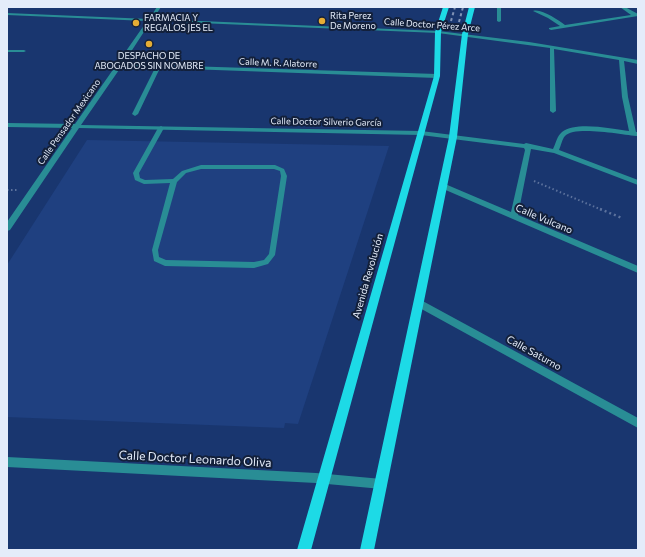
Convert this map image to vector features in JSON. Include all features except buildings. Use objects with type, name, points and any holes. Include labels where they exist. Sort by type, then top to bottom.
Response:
[{"type":"main road","name":"Avenida Revolución","points":[[304,550],[437,76],[438,32],[446,7]]},
{"type":"main road","points":[[367,550],[382,484],[453,136],[465,34],[472,7]]},
{"type":"street","name":"Calle Pensador Mexicano","points":[[7,228],[159,7]]},
{"type":"street","points":[[622,7],[636,15]]},
{"type":"street","points":[[535,11],[550,17],[563,26]]},
{"type":"street","name":"Calle Doctor Pérez Arce","points":[[7,14],[465,34],[552,46],[638,62]]},
{"type":"street","points":[[551,29],[636,15]]},
{"type":"street","points":[[552,46],[553,111]]},
{"type":"street","points":[[7,51],[24,51]]},
{"type":"street","points":[[555,151],[563,134],[573,130],[588,129],[635,134],[625,99],[621,59]]},
{"type":"street","name":"Calle M. R. Alatorre","points":[[119,65],[437,76]]},
{"type":"street","points":[[135,114],[158,66]]},
{"type":"street","name":"Calle Doctor Silverio García","points":[[7,125],[421,133],[526,145],[555,151],[638,183]]},
{"type":"street","points":[[514,216],[528,150],[526,145]]},
{"type":"street","name":"Calle Vulcano","points":[[443,186],[638,270]]},
{"type":"street","name":"Calle Saturno","points":[[419,303],[638,423]]},
{"type":"street","name":"Calle Doctor Leonardo Oliva","points":[[7,462],[324,478],[382,484]]},
{"type":"lane","points":[[499,7],[499,21]]},
{"type":"lane","points":[[161,128],[136,173],[137,179],[144,182],[174,181],[184,172],[201,167],[275,167],[282,170],[284,176],[272,255],[266,262],[254,265],[165,263],[156,259],[155,250],[174,181]]},
{"type":"path","points":[[522,177],[622,218]]},
{"type":"shaded area","points":[[87,140],[389,146],[298,424],[285,423],[284,428],[7,417],[7,265]]},
{"type":"railway","points":[[451,21],[455,7]]},
{"type":"railway","points":[[459,22],[463,7]]},
{"type":"place","name":"Rita Perez De Moreno","points":[[322,21]]},
{"type":"place","name":"FARMACIA Y REGALOS JES EL","points":[[136,23]]},
{"type":"place","name":"DESPACHO DE ABOGADOS SIN NOMBRE","points":[[149,44]]}]
